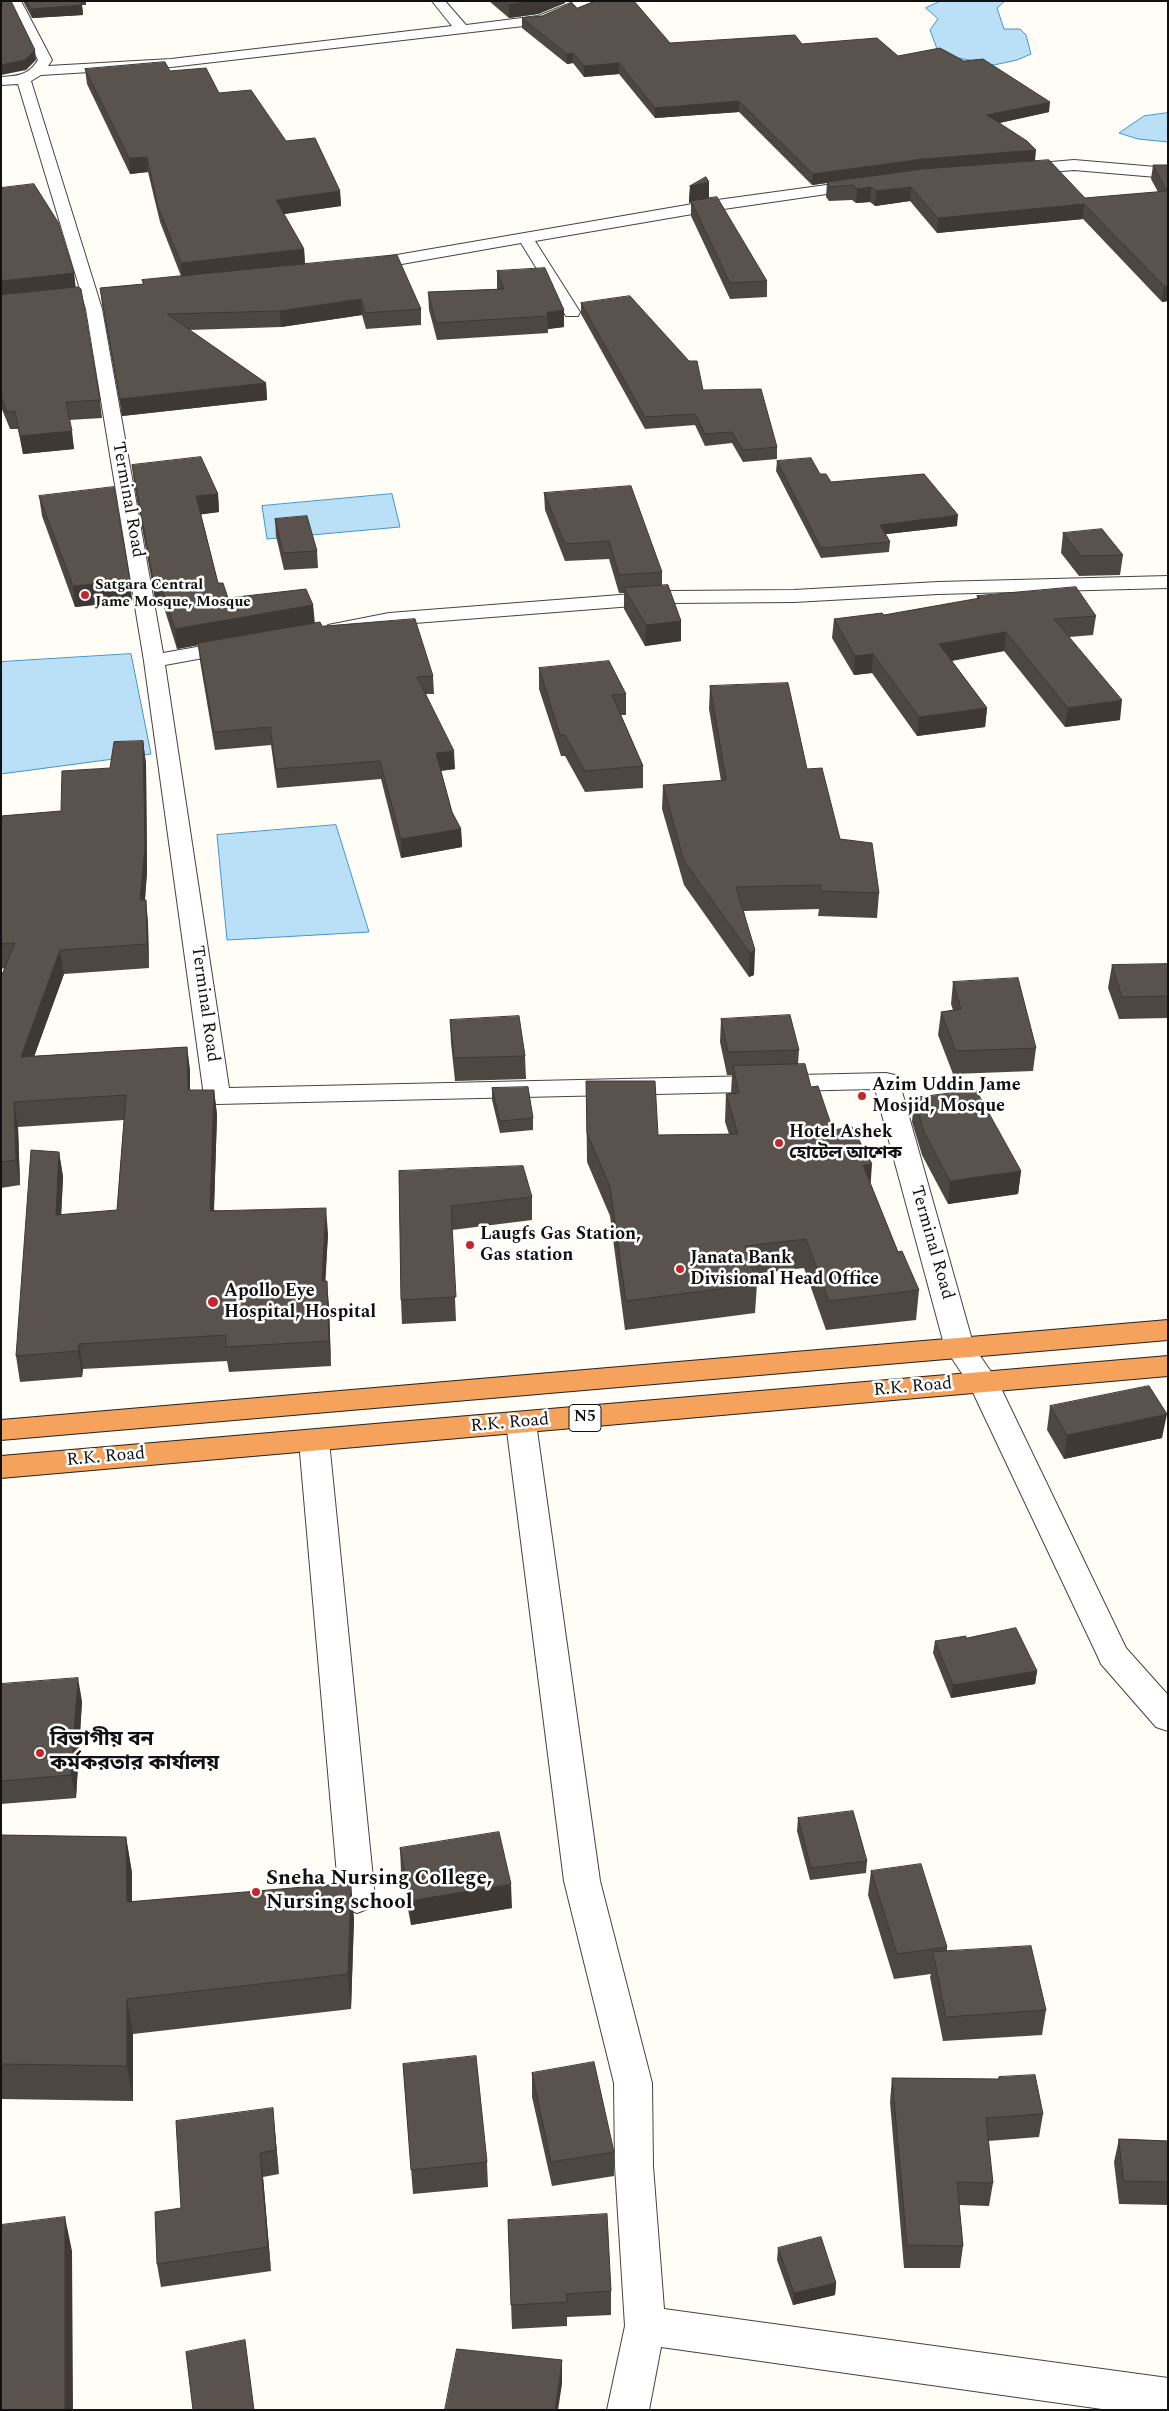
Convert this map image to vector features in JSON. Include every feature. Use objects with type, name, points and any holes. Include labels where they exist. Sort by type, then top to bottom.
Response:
[{"type":"highway","name":"R.K. Road","points":[[1,1430],[1168,1330]]},
{"type":"highway","name":"R.K. Road","points":[[1,1467],[522,1424],[1168,1366]]},
{"type":"street","name":"Terminal Road","points":[[14,1],[45,60],[31,75],[90,296],[154,661],[217,1096],[886,1081],[960,1348]]},
{"type":"street","points":[[438,1],[462,30]]},
{"type":"street","points":[[1,81],[31,75],[171,63],[541,20],[588,1]]},
{"type":"street","points":[[999,171],[1074,165],[1168,173]]},
{"type":"street","points":[[342,268],[526,239],[710,206],[876,183]]},
{"type":"street","points":[[526,239],[572,312]]},
{"type":"street","points":[[321,631],[390,619],[671,597],[794,596],[938,588],[1168,582]]},
{"type":"street","points":[[154,661],[252,644]]},
{"type":"street","points":[[960,1348],[983,1382],[1113,1654],[1168,1718]]},
{"type":"street","points":[[522,1424],[582,1881],[633,2083],[634,2166],[646,2326],[628,2410]]},
{"type":"street","points":[[314,1441],[357,1898]]},
{"type":"street","points":[[646,2326],[1168,2398]]},
{"type":"water","points":[[941,1],[1005,1],[997,8],[1004,29],[1020,29],[1026,35],[1031,54],[1017,60],[994,65],[939,54],[930,30],[938,19],[926,8]]},
{"type":"water","points":[[1168,113],[1168,142],[1138,139],[1119,133],[1144,116]]},
{"type":"water","points":[[392,494],[400,527],[267,539],[262,506]]},
{"type":"water","points":[[131,654],[151,754],[1,774],[1,662]]},
{"type":"water","points":[[336,825],[369,932],[227,940],[217,835]]},
{"type":"building","points":[[1,1],[11,1],[35,50],[25,60],[1,65]]},
{"type":"building","points":[[27,1],[81,1],[82,5],[31,9]]},
{"type":"building","points":[[505,1],[533,1],[509,4]]},
{"type":"building","points":[[596,1],[634,1],[670,43],[795,35],[802,44],[877,38],[898,56],[940,48],[964,61],[983,59],[1050,102],[987,115],[1027,141],[1036,150],[923,159],[813,174],[739,101],[655,108],[619,63],[584,66],[573,53],[567,54],[522,18],[542,16],[572,3],[577,8]]},
{"type":"building","points":[[165,62],[170,71],[206,68],[219,93],[251,90],[286,141],[315,138],[340,191],[276,200],[304,249],[181,263],[158,207],[147,157],[129,158],[85,69]]},
{"type":"building","points":[[1049,160],[1085,198],[1167,191],[1153,165],[1168,165],[1168,286],[1164,286],[1084,204],[938,218],[911,187],[876,191],[871,187],[857,189],[853,185],[830,187],[827,182],[923,169]]},
{"type":"building","points":[[706,177],[709,182],[690,186]]},
{"type":"building","points":[[34,184],[58,222],[74,273],[1,281],[1,188]]},
{"type":"building","points":[[717,197],[767,281],[730,283],[691,201]]},
{"type":"building","points":[[397,255],[421,309],[365,313],[361,299],[280,311],[167,314],[266,383],[120,399],[100,288],[144,284],[142,280]]},
{"type":"building","points":[[545,268],[564,310],[547,312],[548,316],[436,323],[428,292],[504,289],[497,271]]},
{"type":"building","points":[[78,287],[81,289],[100,400],[66,402],[72,431],[20,436],[15,411],[7,412],[1,396],[1,295]]},
{"type":"building","points":[[630,296],[689,361],[697,361],[703,390],[761,389],[777,447],[743,450],[732,432],[705,434],[695,414],[645,417],[581,303]]},
{"type":"building","points":[[201,457],[218,494],[196,496],[218,583],[223,583],[228,598],[306,589],[313,605],[175,629],[159,579],[153,579],[132,465]]},
{"type":"building","points":[[811,458],[820,474],[826,474],[831,482],[924,474],[958,515],[880,525],[890,542],[821,548],[777,461]]},
{"type":"building","points":[[631,486],[662,572],[619,575],[609,541],[565,544],[544,493]]},
{"type":"building","points":[[114,487],[130,581],[73,586],[39,496]]},
{"type":"building","points":[[307,516],[317,551],[283,553],[275,519]]},
{"type":"building","points":[[1102,529],[1123,555],[1081,556],[1063,533]]},
{"type":"building","points":[[668,585],[681,621],[646,625],[624,588]]},
{"type":"building","points":[[1076,587],[1096,616],[1054,619],[1122,700],[1068,708],[1006,632],[939,644],[987,708],[919,717],[873,654],[855,656],[834,619],[882,613],[884,615],[980,598],[977,596]]},
{"type":"building","points":[[415,619],[433,676],[417,677],[454,751],[436,753],[452,812],[461,829],[401,839],[380,761],[276,769],[270,727],[214,732],[198,643],[320,622],[322,626]]},
{"type":"building","points":[[609,661],[626,694],[612,695],[643,766],[585,771],[565,735],[560,735],[539,668]]},
{"type":"building","points":[[788,683],[807,769],[822,768],[840,839],[872,843],[879,893],[820,891],[821,885],[736,887],[755,950],[750,953],[684,861],[663,785],[726,780],[710,686]]},
{"type":"building","points":[[143,741],[145,848],[140,900],[146,900],[147,944],[60,950],[21,1057],[187,1047],[188,1090],[214,1090],[210,1211],[326,1208],[322,1281],[327,1281],[329,1341],[226,1347],[226,1335],[79,1344],[78,1351],[16,1356],[31,1150],[59,1152],[56,1215],[117,1210],[126,1095],[14,1102],[16,1160],[1,1162],[1,977],[15,943],[1,944],[1,816],[61,811],[62,771],[110,768],[114,742]]},
{"type":"building","points":[[1168,964],[1168,996],[1122,997],[1112,965]]},
{"type":"building","points":[[1018,978],[1036,1048],[956,1051],[941,1012],[961,1009],[953,982]]},
{"type":"building","points":[[790,1015],[799,1050],[728,1052],[721,1019]]},
{"type":"building","points":[[519,1016],[525,1056],[454,1058],[450,1020]]},
{"type":"building","points":[[805,1064],[811,1087],[818,1086],[833,1130],[852,1127],[872,1164],[863,1165],[898,1252],[902,1251],[919,1290],[829,1301],[806,1239],[745,1246],[757,1284],[626,1301],[610,1187],[587,1133],[586,1081],[655,1081],[658,1135],[738,1134],[726,1094],[739,1093],[733,1066]]},
{"type":"building","points":[[528,1087],[533,1118],[500,1121],[492,1088]]},
{"type":"building","points":[[976,1090],[1021,1171],[950,1181],[924,1132],[914,1098]]},
{"type":"building","points":[[523,1166],[532,1197],[451,1206],[456,1297],[401,1300],[399,1171]]},
{"type":"building","points":[[1149,1386],[1167,1414],[1067,1435],[1050,1406]]},
{"type":"building","points":[[1016,1628],[1037,1671],[953,1685],[935,1641],[966,1636],[966,1638]]},
{"type":"building","name":"বিভাগীয় বন কর্মকরতার কার্যালয়","points":[[78,1678],[71,1775],[1,1781],[1,1684]]},
{"type":"building","points":[[853,1811],[867,1861],[811,1868],[798,1818]]},
{"type":"building","points":[[499,1832],[511,1884],[410,1901],[400,1848]]},
{"type":"building","points":[[1,1835],[126,1837],[127,1902],[351,1883],[348,1974],[127,1999],[127,2066],[1,2064]]},
{"type":"building","points":[[921,1864],[947,1947],[897,1954],[871,1871]]},
{"type":"building","points":[[1031,1946],[1046,2010],[946,2017],[933,1952]]},
{"type":"building","points":[[476,2056],[487,2162],[411,2170],[403,2064]]},
{"type":"building","points":[[594,2062],[614,2152],[551,2162],[532,2073]]},
{"type":"building","points":[[1035,2075],[1043,2114],[986,2118],[993,2183],[957,2182],[963,2246],[907,2245],[892,2078],[999,2079],[999,2077]]},
{"type":"building","points":[[273,2108],[276,2150],[260,2153],[268,2247],[157,2264],[155,2212],[181,2208],[176,2121]]},
{"type":"building","points":[[1119,2139],[1168,2141],[1168,2182],[1124,2181]]},
{"type":"building","points":[[607,2214],[611,2291],[566,2294],[567,2302],[511,2305],[508,2220]]},
{"type":"building","points":[[65,2217],[65,2410],[1,2410],[1,2225]]},
{"type":"building","points":[[821,2237],[836,2283],[794,2293],[778,2248]]},
{"type":"building","points":[[245,2340],[254,2410],[193,2410],[186,2352]]},
{"type":"building","points":[[457,2349],[562,2360],[555,2410],[445,2410]]},
{"type":"place","name":"Satgara Central Jame Mosque, Mosque","points":[[85,595]]},
{"type":"place","name":"Azim Uddin Jame Mosjid, Mosque","points":[[862,1096]]},
{"type":"place","name":"Hotel Ashek হোটেল আশেক","points":[[779,1143]]},
{"type":"place","name":"Laugfs Gas Station, Gas station","points":[[470,1245]]},
{"type":"place","name":"Janata Bank Divisional Head Office","points":[[680,1269]]},
{"type":"place","name":"Apollo Eye Hospital, Hospital","points":[[213,1302]]},
{"type":"place","name":"বিভাগীয় বন কর্মকরতার কার্যালয়","points":[[40,1753]]},
{"type":"place","name":"Sneha Nursing College, Nursing school","points":[[256,1892]]}]
